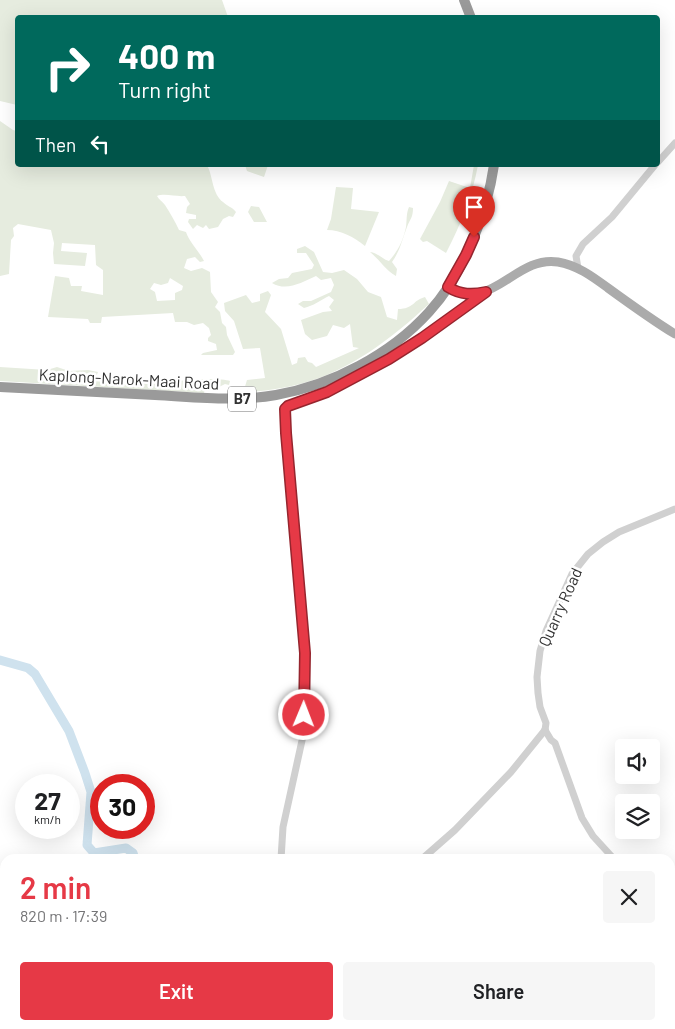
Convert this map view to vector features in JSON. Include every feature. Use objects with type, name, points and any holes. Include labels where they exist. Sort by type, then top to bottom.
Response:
[{"type":"highway","points":[[464,0],[470,15]]},
{"type":"highway","name":"Kaplong-Narok-Maai Road","points":[[0,386],[244,399],[300,390],[343,375],[384,350],[424,318],[448,287],[466,255],[481,219],[494,167]]},
{"type":"main road","points":[[448,287],[466,294],[486,292],[525,269],[537,264],[556,262],[578,268],[675,334]]},
{"type":"street","points":[[660,160],[675,143]]},
{"type":"street","points":[[578,268],[576,256],[583,244],[612,217],[654,167]]},
{"type":"street","points":[[281,854],[283,827],[303,736],[305,704],[305,653],[285,409],[288,406],[327,392],[350,381],[389,359],[486,292]]},
{"type":"street","name":"Quarry Road","points":[[609,854],[593,836],[582,818],[555,743],[545,730],[546,723],[540,707],[537,677],[541,645],[572,574],[588,554],[619,532],[675,509]]},
{"type":"street","points":[[428,854],[455,830],[511,772],[545,730]]},
{"type":"shaded area","points":[[0,0],[222,0],[227,15],[15,15],[15,105],[0,101]]},
{"type":"shaded area","points":[[0,121],[15,130],[15,167],[208,167],[219,199],[236,212],[233,217],[229,216],[223,219],[218,227],[209,229],[206,225],[203,228],[197,225],[193,229],[188,222],[189,219],[196,219],[196,215],[186,213],[187,207],[190,204],[185,196],[157,196],[165,205],[179,230],[186,232],[204,261],[200,262],[195,257],[187,259],[184,268],[191,271],[202,268],[210,272],[211,292],[218,302],[215,307],[220,312],[222,323],[226,327],[227,335],[235,352],[233,355],[201,355],[217,350],[216,344],[208,341],[211,335],[209,328],[203,323],[194,325],[187,322],[175,322],[173,313],[102,317],[101,323],[90,323],[88,319],[48,317],[55,276],[69,278],[71,286],[82,286],[81,291],[103,295],[103,270],[96,265],[95,245],[62,243],[61,251],[87,253],[85,266],[54,264],[54,243],[51,230],[18,224],[13,228],[14,236],[11,240],[9,274],[0,276]],"holes":[[[170,278],[183,286],[182,290],[175,293],[175,300],[157,301],[155,292],[150,289],[154,283],[161,285],[168,283]]]},
{"type":"shaded area","points":[[246,167],[267,167],[264,177],[247,171]]},
{"type":"shaded area","points":[[474,167],[478,167],[461,221],[446,253],[427,241],[423,242],[420,239],[449,181],[470,188]]},
{"type":"shaded area","points":[[336,187],[353,188],[351,209],[379,212],[365,246],[347,235],[327,230],[331,219]]},
{"type":"shaded area","points":[[251,206],[259,207],[267,222],[254,222],[248,212]]},
{"type":"shaded area","points":[[409,207],[413,208],[412,216],[399,250],[392,262],[397,269],[396,276],[370,252],[389,261],[398,250],[403,237]]},
{"type":"shaded area","points":[[305,246],[314,252],[323,272],[332,273],[344,270],[357,279],[368,292],[381,297],[387,317],[397,320],[398,309],[407,308],[425,297],[429,304],[385,341],[336,371],[293,386],[243,393],[247,380],[265,378],[260,348],[243,349],[234,321],[225,311],[224,303],[246,295],[252,303],[260,301],[260,294],[268,291],[271,295],[265,312],[281,329],[292,365],[297,363],[298,358],[305,357],[308,362],[316,367],[359,348],[353,347],[350,324],[344,328],[333,325],[327,336],[312,340],[305,334],[301,320],[323,312],[332,311],[329,307],[334,300],[329,296],[304,308],[298,304],[303,301],[311,301],[331,292],[334,285],[331,278],[321,280],[316,276],[300,283],[283,287],[272,283],[279,279],[288,278],[292,273],[312,269],[314,265],[306,253],[297,253],[297,249]]},
{"type":"shaded area","points":[[0,367],[47,370],[57,367],[69,371],[88,370],[98,372],[96,377],[230,381],[229,385],[225,384],[219,387],[206,385],[204,393],[0,381]]},
{"type":"waterway","points":[[0,660],[28,668],[35,674],[69,731],[91,792],[87,845],[94,853],[126,848],[133,854]]},
{"type":"route","points":[[304,715],[305,653],[285,409],[288,406],[327,392],[350,381],[389,359],[478,300],[486,292],[473,295],[448,287],[474,237]]}]
